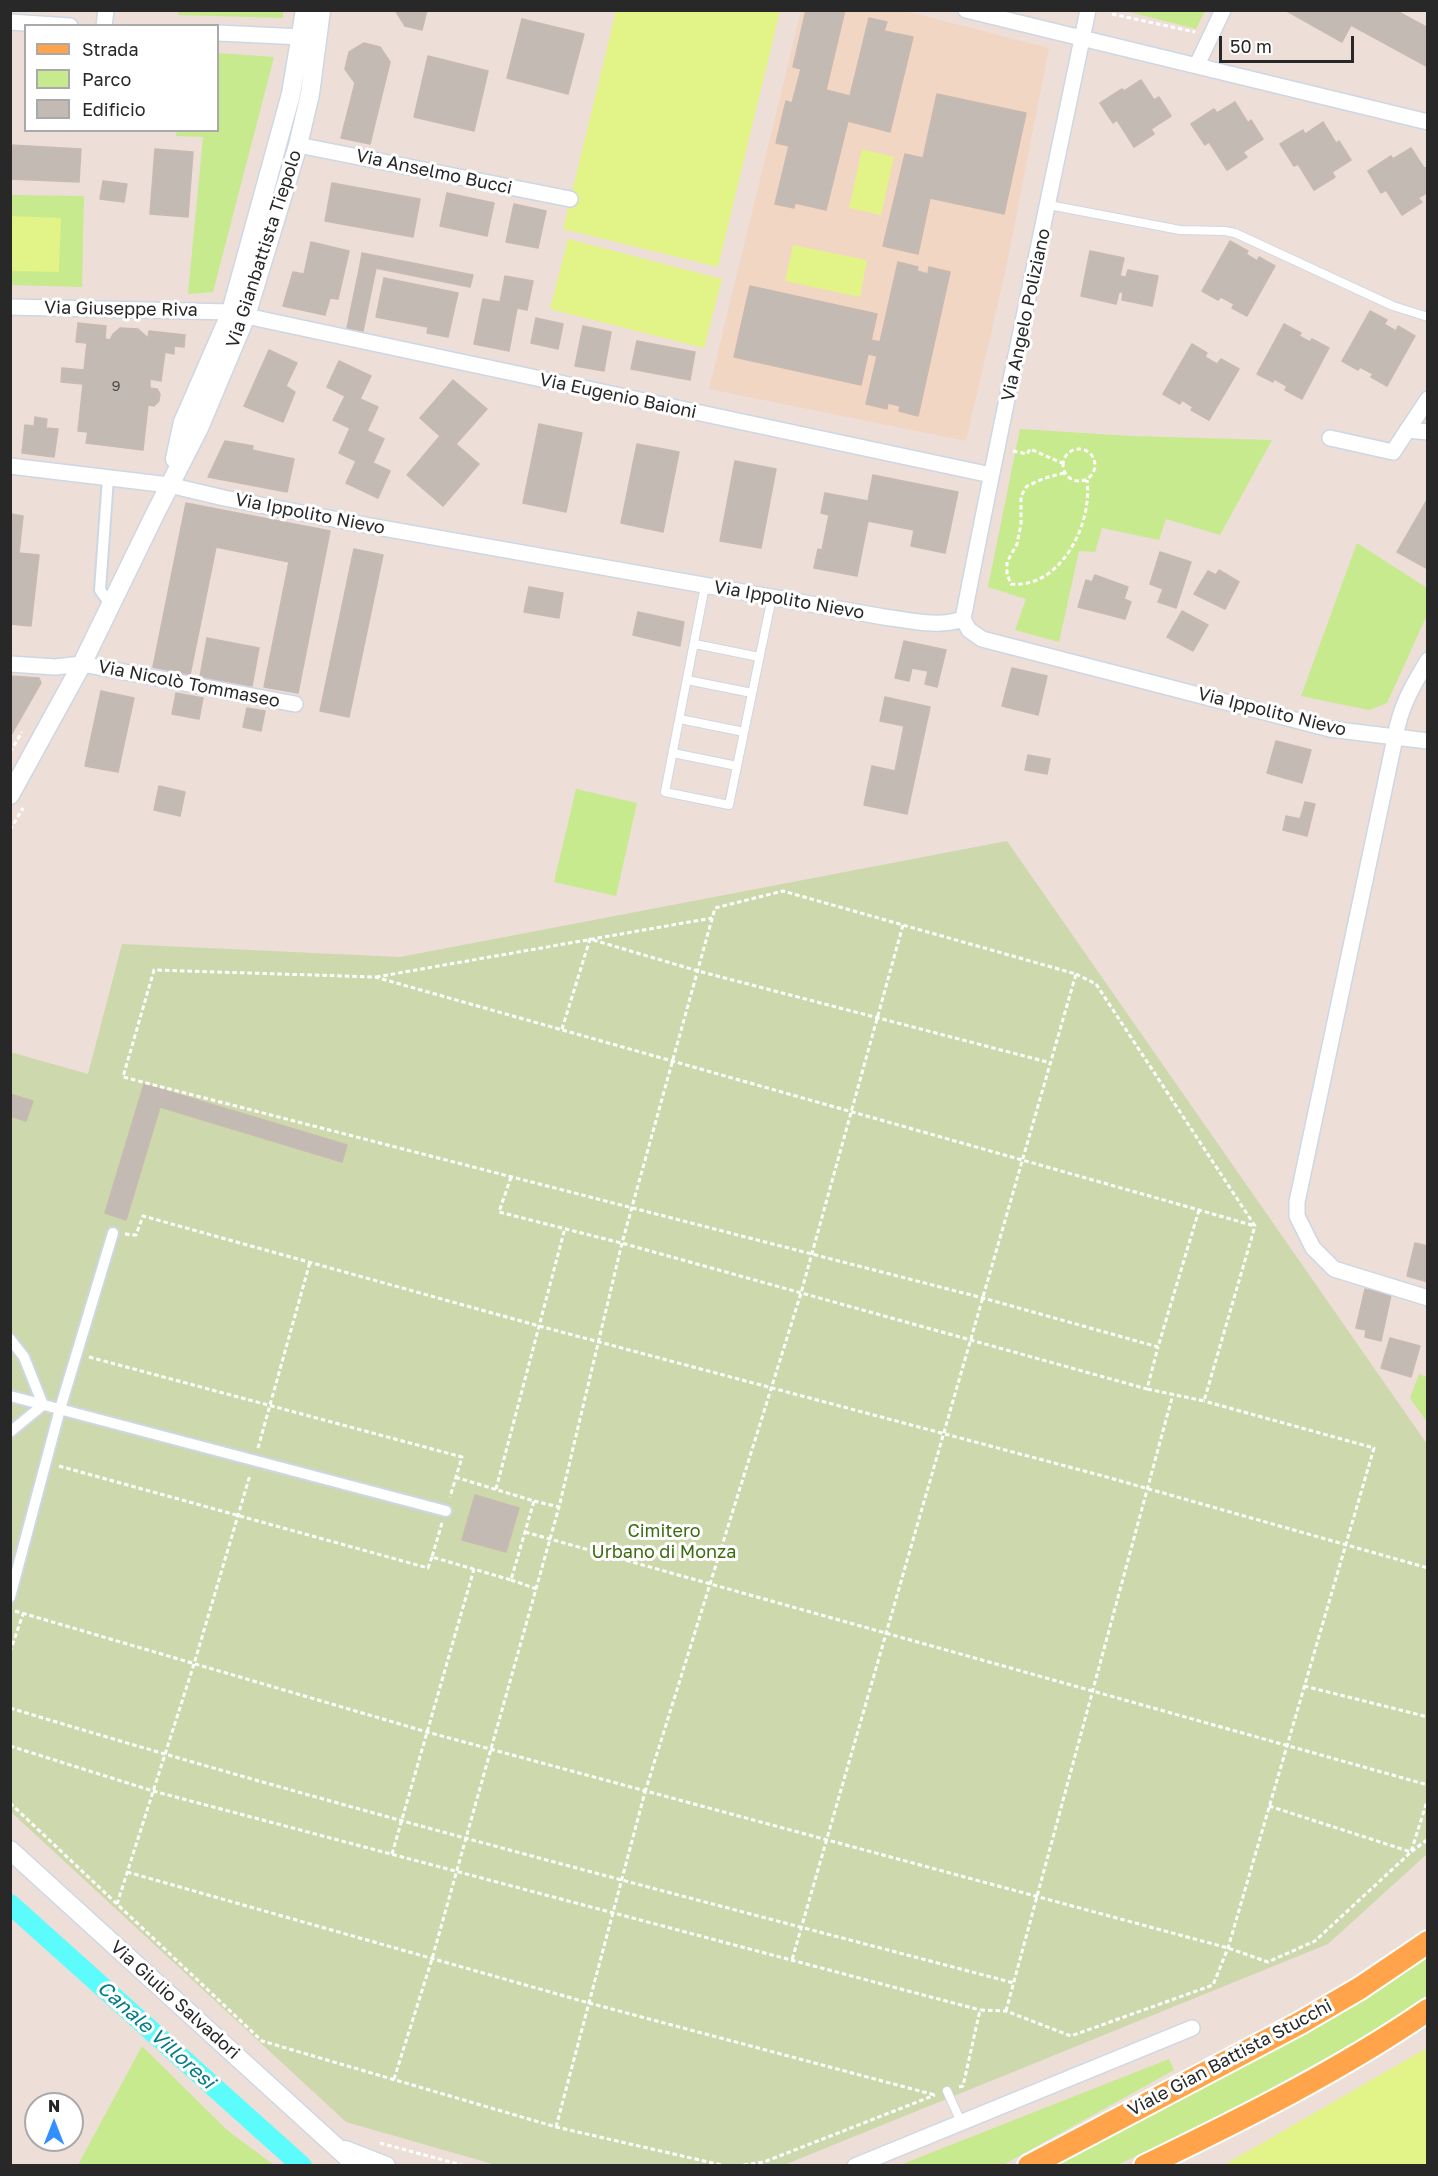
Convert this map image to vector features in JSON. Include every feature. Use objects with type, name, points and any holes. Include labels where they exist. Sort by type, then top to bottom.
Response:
[{"type":"main road","name":"Viale Gian Battista Stucchi","points":[[1035,2165],[1300,2023],[1360,1988],[1428,1942]]},
{"type":"main road","points":[[1145,2166],[1303,2086],[1428,2010]]},
{"type":"street","name":"Via Gianbattista Tiepolo","points":[[238,314],[291,94],[305,10]]},
{"type":"street","name":"Via Gianbattista Tiepolo","points":[[10,795],[82,664],[169,484],[199,428],[298,145],[310,94],[321,10]]},
{"type":"street","points":[[966,10],[1428,122]]},
{"type":"street","name":"Via Angelo Poliziano","points":[[963,619],[1088,10]]},
{"type":"street","points":[[1197,65],[1224,10]]},
{"type":"street","points":[[10,22],[40,24]]},
{"type":"street","points":[[219,33],[302,37]]},
{"type":"street","name":"Via Anselmo Bucci","points":[[298,145],[570,200]]},
{"type":"street","name":"Via Giuseppe Riva","points":[[10,307],[238,314]]},
{"type":"street","name":"Via Eugenio Baioni","points":[[238,314],[991,475]]},
{"type":"street","points":[[1330,438],[1393,452],[1428,399]]},
{"type":"street","points":[[1407,430],[1428,432]]},
{"type":"street","name":"Via Ippolito Nievo","points":[[10,466],[169,484],[224,498],[884,617],[940,624],[963,619],[969,630],[982,639],[1330,729],[1428,741]]},
{"type":"street","points":[[108,478],[100,590],[110,604]]},
{"type":"street","points":[[1428,660],[1404,700],[1398,717],[1297,1202],[1297,1216],[1312,1248],[1334,1269],[1428,1298]]},
{"type":"street","name":"Via Nicolò Tommaseo","points":[[10,664],[55,667],[82,664],[295,704]]},
{"type":"street","points":[[10,1597],[60,1409],[113,1233]]},
{"type":"street","points":[[10,1339],[24,1357],[43,1405]]},
{"type":"street","points":[[10,1396],[446,1511]]},
{"type":"street","points":[[10,1432],[43,1405]]},
{"type":"street","name":"Via Giulio Salvadori","points":[[10,1850],[357,2166]]},
{"type":"street","points":[[855,2166],[1192,2028]]},
{"type":"street","name":"Via Giulio Salvadori","points":[[341,2149],[386,2166]]},
{"type":"lane","points":[[1049,205],[1180,230],[1235,233],[1393,306],[1428,317]]},
{"type":"lane","points":[[705,586],[665,792],[729,805],[771,597]]},
{"type":"lane","points":[[694,644],[759,657]]},
{"type":"lane","points":[[687,681],[752,693]]},
{"type":"lane","points":[[680,719],[744,732]]},
{"type":"lane","points":[[673,753],[737,766]]},
{"type":"lane","points":[[947,2091],[961,2122]]},
{"type":"path","points":[[1112,14],[1194,33],[1200,30]]},
{"type":"path","points":[[997,447],[1027,454],[1030,449],[1062,463]]},
{"type":"path","points":[[1073,449],[1085,450],[1092,455],[1095,463],[1094,472],[1087,480],[1078,482],[1071,480],[1064,473],[1062,463],[1064,457],[1073,449]]},
{"type":"path","points":[[1064,473],[1027,486],[1021,496],[1021,524],[1017,544],[1007,562],[1007,574],[1011,584],[1022,585],[1042,576],[1062,561],[1073,546],[1082,527],[1089,493],[1087,480]]},
{"type":"path","points":[[10,752],[26,725]]},
{"type":"path","points":[[394,2079],[432,1959],[551,1539],[622,1243],[715,908],[783,891],[1076,974],[1096,984],[1255,1226],[1204,1401]]},
{"type":"path","points":[[712,918],[375,977],[154,970],[123,1077],[982,1298],[1158,1347]]},
{"type":"path","points":[[556,2127],[645,1793],[801,1293],[903,925]]},
{"type":"path","points":[[590,939],[698,971],[1051,1063]]},
{"type":"path","points":[[561,1030],[590,939]]},
{"type":"path","points":[[792,1960],[1076,974]]},
{"type":"path","points":[[375,977],[1255,1226]]},
{"type":"path","points":[[10,1746],[153,1791],[980,2010],[1006,2011],[1071,2036],[1213,1986],[1228,1948],[1374,1448],[1204,1401],[1147,1389],[622,1243],[500,1212],[511,1177]]},
{"type":"path","points":[[1147,1389],[1199,1210]]},
{"type":"path","points":[[113,1233],[136,1235],[143,1216],[598,1342],[1148,1488],[1428,1568]]},
{"type":"path","points":[[496,1489],[565,1228]]},
{"type":"path","points":[[117,1904],[194,1664],[271,1405],[310,1262]]},
{"type":"path","points":[[46,1463],[428,1568],[462,1456],[77,1354]]},
{"type":"path","points":[[1006,2011],[1173,1394]]},
{"type":"path","points":[[455,1477],[559,1507]]},
{"type":"path","points":[[511,1580],[534,1500]]},
{"type":"path","points":[[525,1532],[1428,1785]]},
{"type":"path","points":[[432,1557],[537,1589]]},
{"type":"path","points":[[392,1854],[474,1569]]},
{"type":"path","points":[[10,1610],[645,1793],[1228,1948],[1268,1962],[1315,1941],[1428,1839]]},
{"type":"path","points":[[10,1652],[23,1614]]},
{"type":"path","points":[[1304,1686],[1428,1717]]},
{"type":"path","points":[[10,1708],[165,1755],[401,1821],[1014,1983]]},
{"type":"path","points":[[1411,1852],[1428,1798]]},
{"type":"path","points":[[10,1803],[262,2041],[556,2127],[726,2166]]},
{"type":"path","points":[[1269,1806],[1411,1852]]},
{"type":"path","points":[[127,1872],[589,2003],[935,2095]]},
{"type":"path","points":[[736,2166],[764,2162],[963,2086],[980,2010]]},
{"type":"path","points":[[377,2142],[465,2166]]},
{"type":"shaded area","points":[[801,11],[905,11],[1049,48],[1005,273],[966,441],[709,389]]},
{"type":"green space","points":[[179,10],[283,10],[283,18],[178,15]]},
{"type":"green space","points":[[1205,10],[1196,29],[1126,11]]},
{"type":"green space","points":[[616,11],[780,11],[718,267],[563,229]]},
{"type":"green space","points":[[219,53],[274,57],[213,292],[188,294],[203,137],[176,136],[177,132],[219,132]]},
{"type":"green space","points":[[862,149],[894,157],[881,215],[849,208]]},
{"type":"green space","points":[[11,195],[84,196],[82,287],[11,285]]},
{"type":"green space","points":[[11,216],[61,218],[59,272],[11,271]]},
{"type":"green space","points":[[568,239],[722,279],[704,348],[550,309]]},
{"type":"green space","points":[[793,245],[867,260],[860,297],[785,281]]},
{"type":"green space","points":[[1020,429],[1130,436],[1272,440],[1220,535],[1166,519],[1159,540],[1102,528],[1095,552],[1079,551],[1059,642],[1015,630],[1026,599],[988,587]]},
{"type":"green space","points":[[1357,543],[1427,588],[1427,615],[1387,703],[1369,710],[1301,696]]},
{"type":"green space","points":[[576,789],[637,803],[616,896],[554,882]]},
{"type":"green space","name":"Cimitero Urbano di Monza","points":[[1007,841],[1427,1444],[1427,1854],[1328,1944],[784,2165],[496,2165],[346,2122],[11,1812],[10,1052],[88,1074],[122,944],[400,957]]},
{"type":"green space","points":[[1419,1374],[1427,1377],[1427,1422],[1410,1398]]},
{"type":"green space","points":[[1427,1953],[1427,1995],[1382,2027],[1201,2127],[1117,2165],[1051,2166]]},
{"type":"green space","points":[[142,2046],[228,2131],[274,2165],[78,2165]]},
{"type":"green space","points":[[1427,2048],[1427,2165],[1224,2165]]},
{"type":"green space","points":[[1169,2059],[1174,2070],[1003,2165],[900,2165]]},
{"type":"building","points":[[395,10],[427,10],[422,30],[405,26]]},
{"type":"building","points":[[806,10],[845,10],[826,90],[850,96],[869,18],[887,22],[884,31],[913,37],[890,132],[848,121],[826,210],[795,203],[794,208],[775,204],[789,146],[776,143],[786,101],[792,103],[801,69],[793,67]]},
{"type":"building","points":[[1285,10],[1359,10],[1342,42]]},
{"type":"building","points":[[1359,10],[1395,10],[1428,28],[1428,67],[1351,25]]},
{"type":"building","points":[[522,19],[584,34],[568,94],[507,78]]},
{"type":"building","points":[[364,43],[380,47],[390,62],[370,144],[341,138],[355,83],[345,69],[349,52]]},
{"type":"building","points":[[428,56],[488,71],[474,131],[414,117]]},
{"type":"building","points":[[1141,80],[1154,100],[1159,97],[1171,116],[1151,129],[1154,134],[1134,147],[1117,120],[1113,123],[1100,103]]},
{"type":"building","points":[[937,94],[1026,113],[1004,214],[930,198],[918,254],[883,246],[905,154],[923,158]]},
{"type":"building","points":[[1235,102],[1248,123],[1251,120],[1263,139],[1243,152],[1247,157],[1227,170],[1209,142],[1205,145],[1191,124],[1214,109],[1217,113]]},
{"type":"building","points":[[1323,122],[1336,143],[1339,141],[1351,160],[1332,172],[1335,177],[1314,190],[1298,164],[1294,166],[1280,144],[1303,130],[1305,134]]},
{"type":"building","points":[[10,145],[81,149],[79,182],[10,179]]},
{"type":"building","points":[[1411,148],[1424,168],[1428,167],[1428,192],[1418,198],[1422,202],[1402,215],[1386,190],[1381,193],[1368,171],[1391,156],[1393,159]]},
{"type":"building","points":[[155,149],[193,152],[188,217],[150,214]]},
{"type":"building","points":[[103,181],[127,184],[124,202],[100,199]]},
{"type":"building","points":[[332,183],[420,199],[413,237],[325,221]]},
{"type":"building","points":[[447,193],[494,203],[487,236],[440,226]]},
{"type":"building","points":[[514,204],[546,211],[538,248],[506,242]]},
{"type":"building","points":[[1230,241],[1248,251],[1246,254],[1257,261],[1259,257],[1275,266],[1247,316],[1232,308],[1234,304],[1221,297],[1218,300],[1202,291]]},
{"type":"building","points":[[311,242],[349,251],[338,299],[330,298],[325,315],[283,306],[293,272],[304,274]]},
{"type":"building","points":[[1090,251],[1124,258],[1120,276],[1126,277],[1128,270],[1158,276],[1152,306],[1122,300],[1123,292],[1119,292],[1116,304],[1081,296]]},
{"type":"building","points":[[362,253],[473,275],[470,287],[360,265]]},
{"type":"building","points":[[898,262],[918,267],[917,271],[928,274],[929,267],[950,272],[918,416],[899,411],[900,406],[888,403],[887,409],[866,404],[877,356],[868,354],[871,340],[880,342]]},
{"type":"building","points":[[360,265],[376,268],[363,331],[347,328]]},
{"type":"building","points":[[505,276],[533,281],[527,310],[517,308],[509,351],[474,344],[483,299],[500,302]]},
{"type":"building","points":[[384,278],[458,293],[448,337],[427,333],[428,327],[376,317]]},
{"type":"building","points":[[750,286],[877,314],[861,385],[734,357]]},
{"type":"building","points":[[1370,311],[1387,320],[1384,324],[1396,331],[1398,326],[1415,336],[1387,386],[1371,377],[1373,374],[1360,367],[1358,370],[1342,361]]},
{"type":"building","points":[[536,318],[563,324],[558,349],[531,343]]},
{"type":"building","points":[[78,323],[106,326],[105,339],[110,340],[120,328],[138,329],[148,338],[149,331],[185,335],[184,347],[174,346],[174,354],[165,352],[161,381],[150,379],[150,388],[157,389],[160,394],[159,401],[154,406],[148,405],[143,450],[86,443],[88,432],[78,431],[83,384],[61,382],[62,368],[84,370],[87,343],[76,342]]},
{"type":"building","points":[[1284,324],[1301,333],[1299,336],[1310,342],[1312,339],[1329,348],[1302,399],[1285,390],[1287,386],[1257,374]]},
{"type":"building","points":[[583,326],[611,332],[604,371],[575,366]]},
{"type":"building","points":[[637,341],[695,352],[690,380],[631,369]]},
{"type":"building","points":[[1192,344],[1207,353],[1205,357],[1217,364],[1221,359],[1239,369],[1209,420],[1191,410],[1193,407],[1182,400],[1180,404],[1163,394]]},
{"type":"building","points":[[269,350],[297,363],[286,386],[295,392],[283,422],[244,406]]},
{"type":"building","points":[[339,361],[371,376],[360,399],[378,407],[367,431],[384,439],[373,463],[390,471],[378,498],[346,483],[356,461],[339,453],[350,428],[333,420],[345,396],[327,387]]},
{"type":"building","points":[[453,380],[487,409],[456,444],[479,464],[443,506],[407,475],[440,436],[420,418]]},
{"type":"building","points":[[35,417],[47,419],[46,428],[58,429],[54,457],[22,453],[25,425],[34,426]]},
{"type":"building","points":[[539,424],[582,433],[566,512],[523,503]]},
{"type":"building","points":[[225,441],[253,446],[252,450],[294,459],[287,492],[208,477]]},
{"type":"building","points":[[637,444],[679,452],[663,532],[621,523]]},
{"type":"building","points":[[735,461],[776,469],[761,548],[720,541]]},
{"type":"building","points":[[873,475],[958,492],[945,553],[911,546],[914,530],[868,521],[857,576],[814,568],[818,549],[822,550],[829,515],[821,513],[825,493],[868,501]]},
{"type":"building","points":[[1428,498],[1428,569],[1397,552]]},
{"type":"building","points":[[186,503],[330,531],[298,693],[264,687],[289,562],[216,547],[190,675],[153,667]]},
{"type":"building","points":[[10,512],[23,516],[19,553],[39,555],[31,626],[10,624]]},
{"type":"building","points":[[354,549],[383,555],[349,717],[320,711]]},
{"type":"building","points":[[1160,552],[1191,562],[1176,608],[1158,602],[1163,589],[1150,584]]},
{"type":"building","points":[[1219,570],[1239,582],[1225,609],[1194,594],[1208,571],[1216,575]]},
{"type":"building","points":[[1095,575],[1128,587],[1124,599],[1131,602],[1125,619],[1078,607],[1086,580],[1092,582]]},
{"type":"building","points":[[529,587],[563,593],[559,618],[524,612]]},
{"type":"building","points":[[1182,611],[1208,625],[1193,651],[1167,637]]},
{"type":"building","points":[[638,612],[684,622],[680,646],[633,635]]},
{"type":"building","points":[[207,638],[259,648],[252,686],[200,677]]},
{"type":"building","points":[[904,641],[946,650],[937,687],[925,684],[928,671],[912,668],[909,681],[895,678]]},
{"type":"building","points":[[1012,668],[1047,676],[1038,715],[1002,706]]},
{"type":"building","points":[[10,676],[39,678],[41,683],[10,737]]},
{"type":"building","points":[[101,691],[134,698],[118,772],[85,766]]},
{"type":"building","points":[[176,693],[203,698],[199,719],[172,714]]},
{"type":"building","points":[[885,697],[930,707],[907,814],[864,805],[872,766],[895,771],[904,726],[880,721]]},
{"type":"building","points":[[247,708],[265,711],[261,731],[243,727]]},
{"type":"building","points":[[1276,741],[1311,750],[1302,783],[1267,773]]},
{"type":"building","points":[[1028,755],[1050,759],[1047,774],[1025,770]]},
{"type":"building","points":[[159,786],[185,792],[180,816],[154,810]]},
{"type":"building","points":[[1305,802],[1315,804],[1307,836],[1283,830],[1286,816],[1300,819]]},
{"type":"building","points":[[144,1084],[347,1145],[342,1162],[160,1107],[126,1220],[105,1213]]},
{"type":"building","points":[[10,1094],[33,1101],[26,1121],[10,1116]]},
{"type":"building","points":[[1415,1243],[1428,1246],[1428,1282],[1407,1276]]},
{"type":"building","points":[[1365,1289],[1391,1295],[1381,1341],[1365,1337],[1366,1330],[1356,1328]]},
{"type":"building","points":[[1390,1338],[1420,1346],[1411,1377],[1381,1368]]},
{"type":"building","points":[[475,1495],[519,1508],[506,1552],[462,1540]]},
{"type":"waterway","name":"Canale Villoresi","points":[[10,1904],[302,2166]]}]
